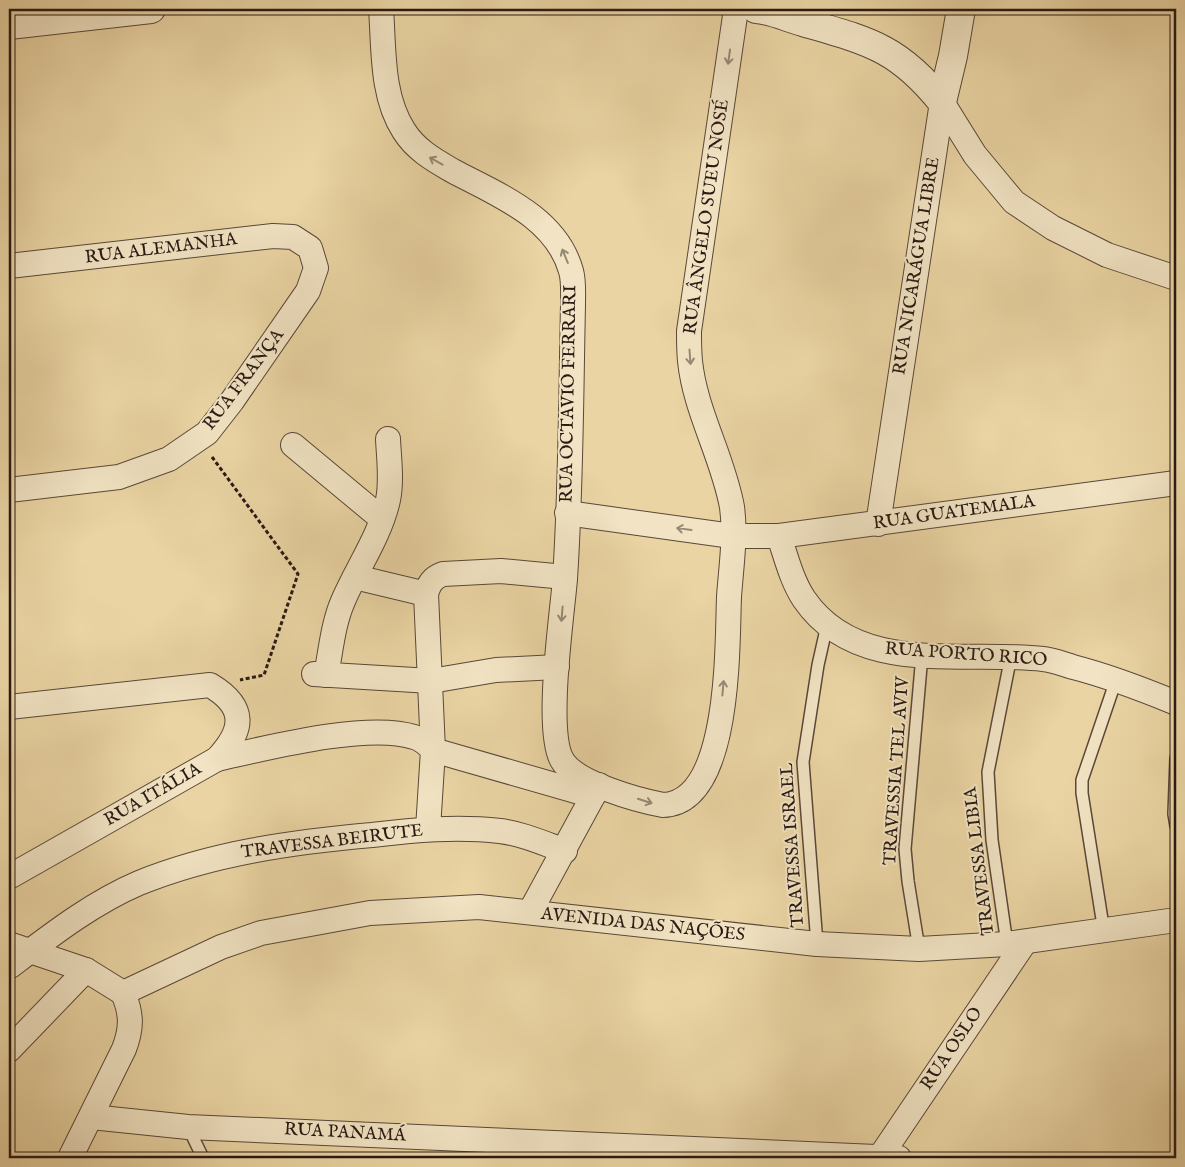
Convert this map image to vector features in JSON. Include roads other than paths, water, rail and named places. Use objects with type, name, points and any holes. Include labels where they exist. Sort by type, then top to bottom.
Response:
[{"type":"street","points":[[12,19],[151,9]]},
{"type":"street","name":"RUA OCTAVIO FERRARI","points":[[381,9],[386,80],[392,106],[403,130],[426,155],[516,206],[540,223],[561,246],[571,272],[574,305],[565,577],[557,667],[555,738],[561,759],[572,773],[596,791]]},
{"type":"street","name":"RUA ÂNGELO SUEU NOSÉ","points":[[596,791],[653,803],[673,805],[683,801],[701,782],[716,746],[721,714],[732,536],[731,506],[690,362],[689,331],[736,9]]},
{"type":"street","points":[[756,9],[871,43],[897,56],[922,77],[942,102],[975,155],[1014,202],[1053,228],[1107,255],[1176,278]]},
{"type":"street","name":"RUA NICARÁGUA LIBRE","points":[[878,524],[942,102],[953,56],[961,9]]},
{"type":"street","name":"RUA ALEMANHA","points":[[9,266],[273,236],[293,237],[310,248]]},
{"type":"street","name":"RUA FRANÇA","points":[[9,490],[119,477],[169,459],[207,433],[232,401],[308,291],[316,268],[310,248]]},
{"type":"street","points":[[388,439],[390,478],[388,499],[382,519],[342,602],[320,675],[431,682],[496,670],[557,667]]},
{"type":"street","points":[[293,445],[382,519]]},
{"type":"street","name":"RUA GUATEMALA","points":[[567,513],[732,536],[778,536],[1176,483]]},
{"type":"street","name":"RUA PORTO RICO","points":[[778,536],[803,598],[827,625],[851,638],[881,650],[922,655],[1011,656],[1046,660],[1116,680],[1176,702]]},
{"type":"street","points":[[428,829],[433,750],[426,594],[432,580],[443,574],[502,572],[565,577]]},
{"type":"street","points":[[355,577],[426,594]]},
{"type":"street","name":"RUA ITÁLIA","points":[[9,707],[210,685],[232,700],[237,714],[238,731],[231,744],[217,759],[9,876]]},
{"type":"street","points":[[217,759],[284,744],[364,734],[393,733],[423,740],[433,750],[596,791],[565,851],[530,912]]},
{"type":"street","name":"TRAVESSA BEIRUTE","points":[[9,967],[19,948],[109,898],[138,884],[195,863],[293,843],[428,829],[470,828],[500,831],[521,835],[565,851]]},
{"type":"street","name":"AVENIDA DAS NAÇÕES","points":[[123,993],[221,947],[261,932],[370,913],[479,907],[817,944],[919,949],[1016,943],[1104,932],[1176,920]]},
{"type":"street","name":"RUA OSLO","points":[[890,1158],[1016,943]]},
{"type":"street","points":[[19,948],[86,970],[123,993],[130,1010],[131,1031],[124,1050],[70,1158]]},
{"type":"street","points":[[9,1050],[86,970]]},
{"type":"street","name":"RUA PANAMÁ","points":[[92,1117],[188,1127],[890,1158]]},
{"type":"lane","name":"TRAVESSA ISRAEL","points":[[817,944],[803,762],[818,665],[827,625]]},
{"type":"lane","name":"TRAVESSIA TEL AVIV","points":[[919,949],[905,849],[922,655]]},
{"type":"lane","name":"TRAVESSA LIBIA","points":[[1011,656],[988,772],[992,840],[1016,943]]},
{"type":"lane","points":[[1104,932],[1085,826],[1082,780],[1116,680]]},
{"type":"lane","points":[[1176,758],[1174,814],[1176,826]]},
{"type":"lane","points":[[188,1127],[203,1158]]}]
